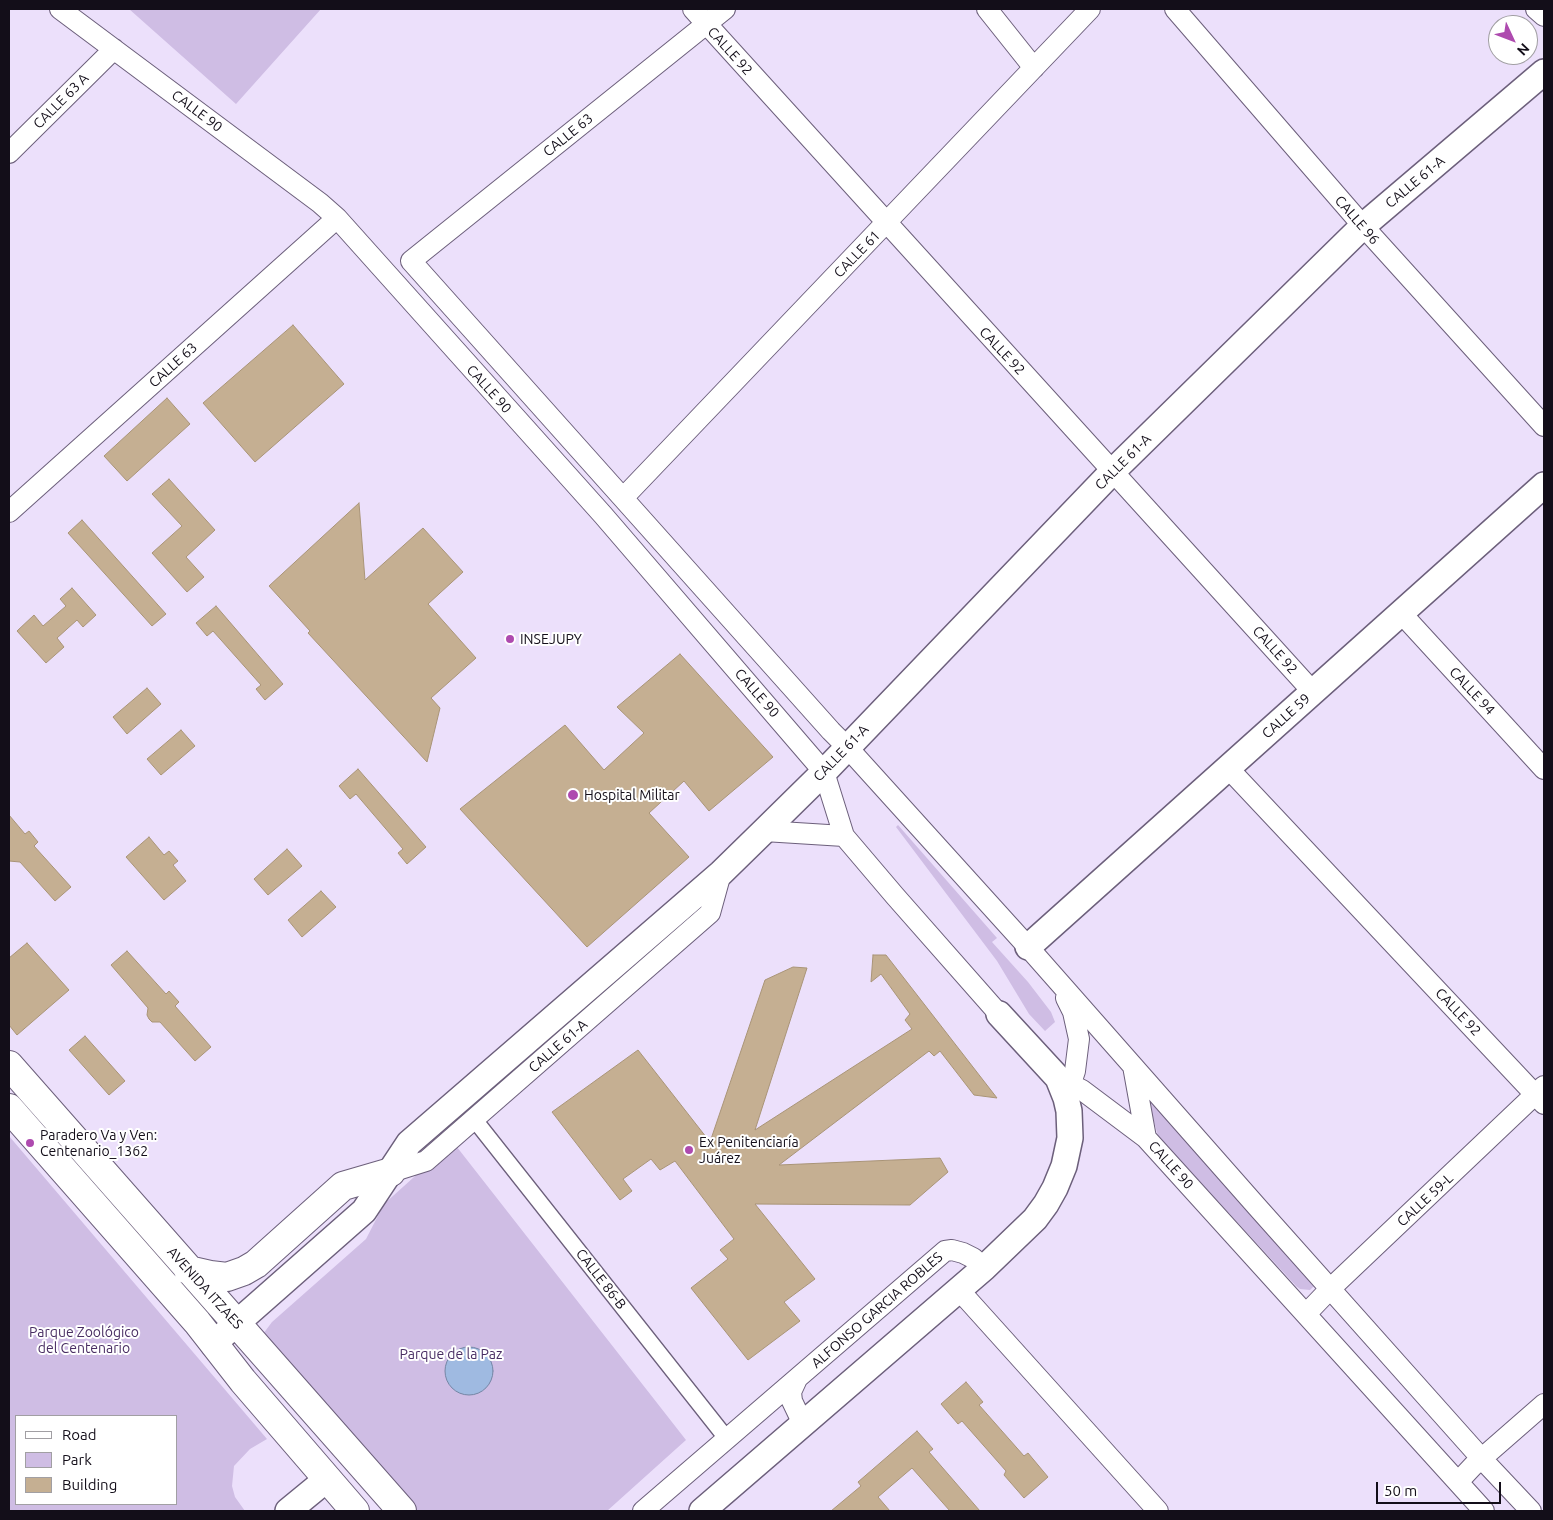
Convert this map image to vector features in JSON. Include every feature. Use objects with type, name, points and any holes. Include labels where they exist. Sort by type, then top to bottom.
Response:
[{"type":"main road","name":"AVENIDA ITZAES","points":[[9,1065],[402,1511]]},
{"type":"main road","name":"AVENIDA ITZAES","points":[[9,1108],[197,1322],[213,1344],[355,1511]]},
{"type":"main road","points":[[56,1161],[79,1146]]},
{"type":"main road","points":[[188,1270],[227,1277],[244,1271],[256,1264],[343,1186],[391,1172]]},
{"type":"main road","points":[[327,1479],[345,1472],[357,1474],[377,1482]]},
{"type":"street","name":"CALLE 90","points":[[60,9],[320,203],[337,218],[603,515],[824,772],[844,836],[999,1014],[1065,1087],[1082,1090],[1146,1138],[1484,1511]]},
{"type":"street","name":"CALLE 92","points":[[693,9],[886,224],[1313,692]]},
{"type":"street","name":"CALLE 63","points":[[411,261],[725,9]]},
{"type":"street","points":[[987,9],[1034,68]]},
{"type":"street","name":"CALLE 61","points":[[623,498],[1090,9]]},
{"type":"street","name":"CALLE 96","points":[[1175,9],[1363,226],[1544,426]]},
{"type":"street","points":[[1536,9],[1544,16]]},
{"type":"street","name":"CALLE 63 A","points":[[9,153],[114,49]]},
{"type":"street","name":"CALLE 61-A","points":[[213,1344],[364,1211],[409,1144],[721,873],[824,772],[1113,471],[1363,226],[1542,78]]},
{"type":"street","name":"CALLE 63","points":[[9,512],[337,218]]},
{"type":"street","name":"CALLE 90","points":[[411,261],[831,731],[1054,977]]},
{"type":"street","name":"CALLE 59","points":[[1028,948],[1544,485]]},
{"type":"street","name":"CALLE 94","points":[[1400,613],[1544,769]]},
{"type":"street","name":"CALLE 92","points":[[1228,768],[1541,1095]]},
{"type":"street","points":[[764,831],[844,836]]},
{"type":"street","name":"CALLE 61-A","points":[[391,1172],[426,1161],[710,913],[721,873]]},
{"type":"street","points":[[1054,977],[1330,1289],[1531,1511]]},
{"type":"street","points":[[702,1511],[959,1290],[1036,1219],[1055,1188],[1064,1166],[1070,1138],[1069,1111],[1065,1087],[1075,1071],[1078,1055],[1078,1032],[1073,1012],[1054,977]]},
{"type":"street","points":[[1133,1066],[1146,1138]]},
{"type":"street","name":"CALLE 59-L","points":[[1306,1314],[1330,1289],[1541,1095]]},
{"type":"street","name":"CALLE 86-B","points":[[474,1120],[727,1438]]},
{"type":"street","name":"ALFONSO GARCIA ROBLES","points":[[643,1511],[945,1251],[952,1250],[963,1253],[973,1258],[984,1268]]},
{"type":"street","points":[[959,1290],[1158,1511]]},
{"type":"street","points":[[797,1379],[791,1392],[792,1401],[803,1424]]},
{"type":"street","points":[[1458,1482],[1544,1404]]},
{"type":"street","points":[[288,1511],[327,1479]]},
{"type":"green space","points":[[129,9],[321,9],[236,104]]},
{"type":"green space","points":[[898,825],[997,938],[992,942],[1028,982],[1051,1012],[1055,1022],[1045,1031],[1029,1014],[997,961],[896,827]]},
{"type":"green space","points":[[1148,1100],[1186,1137],[1314,1283],[1310,1290],[1300,1289],[1296,1286],[1158,1136]]},
{"type":"green space","name":"Parque Zoológico del Centenario","points":[[9,1136],[267,1439],[250,1449],[234,1466],[232,1486],[235,1497],[245,1511],[9,1511]]},
{"type":"green space","name":"Parque de la Paz","points":[[453,1142],[686,1440],[607,1511],[412,1511],[263,1334],[272,1322],[366,1239],[384,1204]]},
{"type":"water","points":[[469,1347],[478,1349],[486,1354],[491,1362],[493,1371],[491,1380],[486,1388],[478,1393],[469,1395],[460,1393],[452,1388],[447,1380],[445,1371],[447,1362],[452,1354],[460,1349]]},
{"type":"building","points":[[293,325],[344,384],[255,462],[203,403]]},
{"type":"building","points":[[167,398],[190,424],[127,481],[104,456]]},
{"type":"building","points":[[169,479],[215,530],[186,557],[204,577],[187,592],[152,553],[182,526],[152,494]]},
{"type":"building","points":[[359,503],[365,580],[423,528],[463,572],[428,604],[476,658],[431,698],[440,708],[427,762],[308,633],[310,631],[269,586]]},
{"type":"building","points":[[82,520],[166,614],[152,626],[68,533]]},
{"type":"building","points":[[72,588],[96,615],[83,627],[77,620],[57,638],[64,647],[46,663],[17,631],[34,615],[43,626],[66,606],[60,599]]},
{"type":"building","points":[[216,606],[283,684],[265,700],[256,689],[261,685],[213,631],[207,636],[196,623]]},
{"type":"building","name":"Hospital Militar","points":[[680,654],[773,757],[709,811],[684,781],[649,813],[689,857],[587,947],[460,809],[565,725],[604,770],[644,733],[617,707]]},
{"type":"building","points":[[147,688],[161,704],[127,734],[113,717]]},
{"type":"building","points":[[181,730],[195,746],[161,775],[147,759]]},
{"type":"building","points":[[358,769],[426,847],[407,864],[398,853],[403,849],[356,794],[350,799],[339,786]]},
{"type":"building","points":[[9,815],[25,834],[29,831],[38,842],[34,846],[71,887],[55,901],[20,862],[9,861]]},
{"type":"building","points":[[149,837],[164,855],[169,851],[178,861],[173,865],[186,881],[164,900],[126,857]]},
{"type":"building","points":[[287,849],[302,866],[268,895],[254,879]]},
{"type":"building","points":[[321,891],[336,907],[302,937],[288,920]]},
{"type":"building","points":[[27,943],[69,990],[17,1035],[9,1025],[9,958]]},
{"type":"building","points":[[127,951],[166,994],[169,991],[179,1002],[175,1006],[211,1047],[195,1061],[160,1022],[152,1022],[149,1019],[147,1015],[148,1008],[111,965]]},
{"type":"building","name":"Ex Penitenciaría Juárez","points":[[873,955],[886,955],[997,1098],[974,1095],[940,1051],[934,1056],[929,1051],[779,1165],[940,1158],[948,1172],[910,1205],[755,1204],[815,1279],[784,1302],[800,1321],[748,1360],[691,1288],[728,1259],[720,1250],[734,1239],[675,1161],[660,1170],[651,1159],[623,1179],[632,1191],[620,1200],[552,1112],[638,1050],[710,1142],[765,980],[793,967],[807,968],[755,1130],[912,1029],[905,1020],[910,1014],[881,974],[871,982]]},
{"type":"building","points":[[85,1036],[125,1081],[109,1095],[69,1050]]},
{"type":"building","points":[[966,1382],[983,1402],[979,1405],[1024,1456],[1028,1453],[1048,1477],[1024,1498],[1004,1475],[1006,1471],[962,1421],[958,1424],[941,1404]]},
{"type":"building","points":[[917,1431],[933,1449],[929,1452],[980,1511],[950,1511],[912,1468],[878,1497],[890,1511],[831,1511],[861,1486],[858,1482]]},
{"type":"place","name":"INSEJUPY","points":[[510,639]]},
{"type":"place","name":"Hospital Militar","points":[[573,795]]},
{"type":"place","name":"Paradero Va y Ven: Centenario_1362","points":[[30,1143]]},
{"type":"place","name":"Ex Penitenciaría Juárez","points":[[689,1150]]}]
